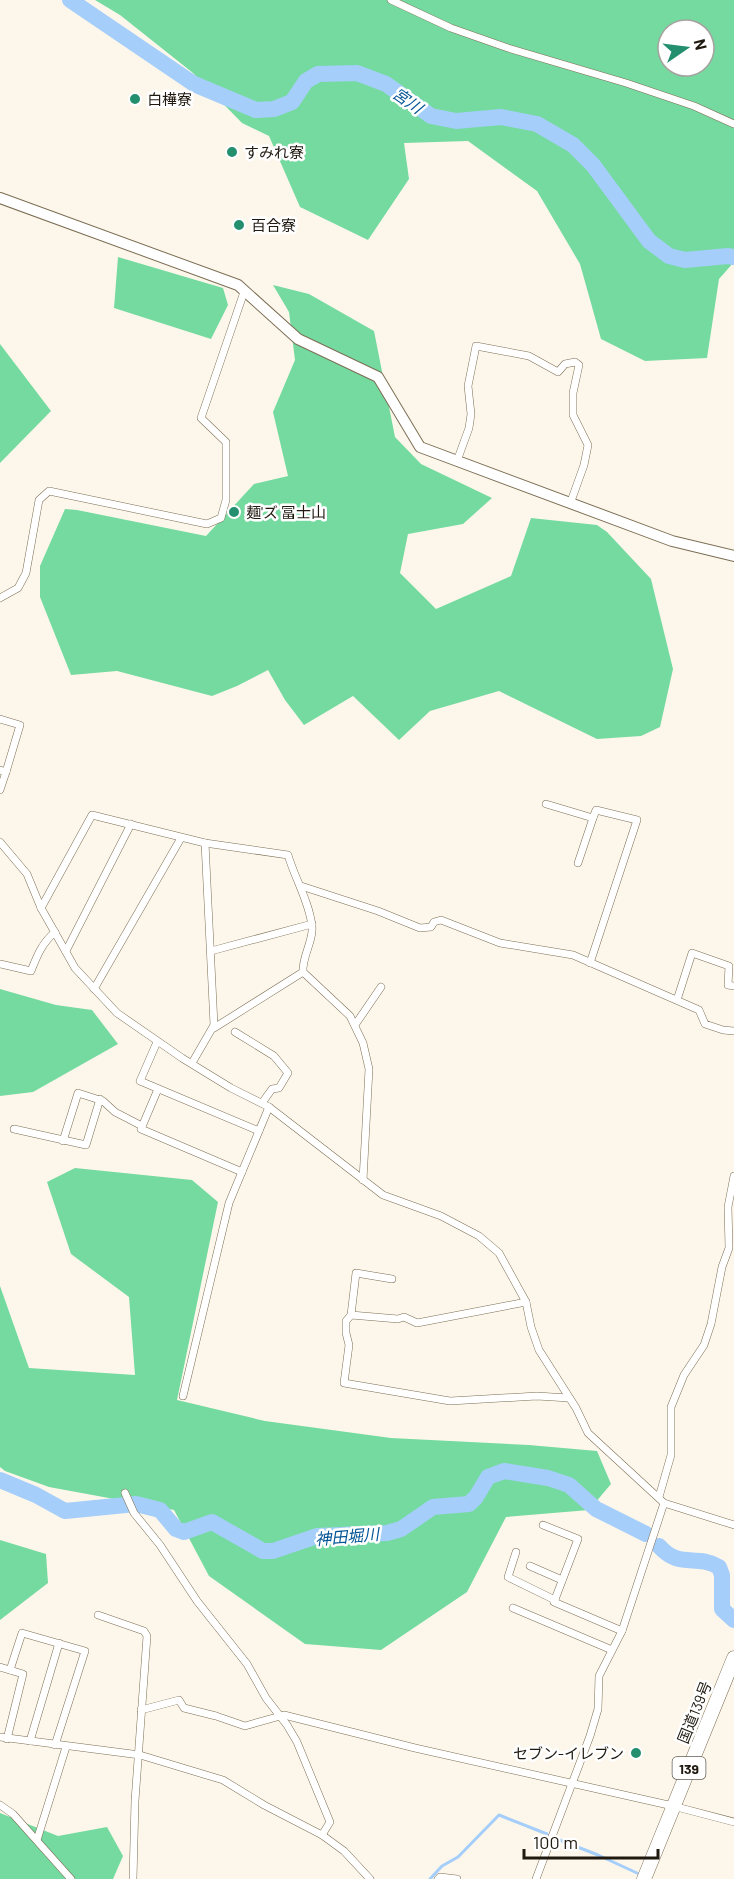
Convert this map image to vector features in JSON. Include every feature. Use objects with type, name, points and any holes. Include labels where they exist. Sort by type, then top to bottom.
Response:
[{"type":"highway","name":"国道139号","points":[[652,1879],[734,1658]]},
{"type":"highway","name":"国道139号","points":[[644,1879],[734,1680]]},
{"type":"street","points":[[391,0],[451,28],[694,106],[734,124]]},
{"type":"street","points":[[0,198],[238,285],[298,339],[378,377],[420,447],[672,541],[734,556]]},
{"type":"street","points":[[0,598],[18,588],[26,573],[39,500],[49,491],[207,524],[221,518],[226,500],[226,442],[201,418],[244,292]]},
{"type":"street","points":[[457,461],[469,428],[471,414],[468,386],[476,346],[529,356],[558,372],[565,364],[575,362],[579,365],[573,393],[573,415],[588,445],[584,465],[570,504]]},
{"type":"street","points":[[0,719],[20,725],[3,771],[0,790]]},
{"type":"street","points":[[546,804],[593,818]]},
{"type":"street","points":[[578,863],[596,810],[637,820],[590,963]]},
{"type":"street","points":[[41,908],[92,815],[205,843],[288,855],[293,873],[301,886],[313,928],[302,963],[303,972],[350,1016],[363,1043],[369,1069],[363,1180]]},
{"type":"street","points":[[66,951],[131,824]]},
{"type":"street","points":[[94,988],[181,838]]},
{"type":"street","points":[[0,842],[27,874],[41,908],[75,968],[117,1013],[157,1042],[231,1088],[266,1105],[382,1195],[441,1216],[479,1236],[499,1253],[526,1302],[539,1350],[588,1433],[662,1500],[734,1525]]},
{"type":"street","points":[[205,843],[214,1028]]},
{"type":"street","points":[[301,886],[378,911],[420,928],[431,927],[434,922],[441,920],[500,943],[573,955],[699,1010],[705,1024],[734,1031]]},
{"type":"street","points":[[211,951],[312,924]]},
{"type":"street","points":[[0,964],[27,972],[31,971],[39,952],[55,932]]},
{"type":"street","points":[[677,1000],[692,953],[729,966],[728,985],[734,986]]},
{"type":"street","points":[[192,1063],[214,1028],[303,972]]},
{"type":"street","points":[[355,1025],[381,987]]},
{"type":"street","points":[[183,1396],[229,1203],[259,1131],[272,1089],[279,1088],[288,1073],[274,1056],[235,1032]]},
{"type":"street","points":[[157,1042],[140,1081],[259,1131]]},
{"type":"street","points":[[142,1126],[158,1089]]},
{"type":"street","points":[[63,1141],[78,1093],[100,1099],[115,1112],[142,1126],[141,1129],[242,1172]]},
{"type":"street","points":[[14,1129],[86,1145],[100,1099]]},
{"type":"street","points":[[536,1879],[590,1736],[598,1709],[599,1676],[622,1631],[662,1500],[671,1455],[672,1407],[684,1375],[704,1345],[729,1248],[728,1207],[734,1176]]},
{"type":"street","points":[[392,1280],[356,1273],[351,1315],[346,1321],[349,1345],[344,1383],[450,1401],[537,1396],[569,1398]]},
{"type":"street","points":[[351,1315],[398,1319],[404,1317],[417,1323],[526,1302]]},
{"type":"street","points":[[125,1493],[134,1514],[160,1545],[197,1600],[247,1664],[266,1698],[297,1742],[330,1822],[322,1834]]},
{"type":"street","points":[[543,1525],[578,1539],[555,1600]]},
{"type":"street","points":[[516,1552],[508,1577],[555,1600],[554,1602],[622,1631]]},
{"type":"street","points":[[530,1566],[562,1580]]},
{"type":"street","points":[[513,1608],[612,1650]]},
{"type":"street","points":[[98,1615],[144,1631],[147,1636],[135,1801],[133,1879]]},
{"type":"street","points":[[10,1670],[22,1633],[85,1651],[55,1745]]},
{"type":"street","points":[[30,1741],[59,1643]]},
{"type":"street","points":[[0,1667],[23,1674],[4,1738],[140,1755],[223,1780],[264,1805],[322,1834],[344,1851],[370,1879]]},
{"type":"street","points":[[141,1710],[179,1700],[184,1708],[244,1725],[284,1715],[415,1748],[734,1822]]},
{"type":"street","points":[[37,1840],[66,1747]]},
{"type":"street","points":[[0,1805],[13,1814],[71,1879]]},
{"type":"street","points":[[438,1879],[440,1877],[457,1879]]},
{"type":"green space","points":[[95,0],[734,0],[734,262],[719,279],[707,358],[645,361],[601,339],[580,264],[537,191],[468,141],[404,143],[409,179],[368,240],[300,207],[269,136],[242,123],[193,73],[120,15]]},
{"type":"green space","points":[[118,257],[223,288],[228,305],[211,339],[114,308]]},
{"type":"green space","points":[[273,285],[309,294],[374,331],[395,437],[421,464],[492,498],[463,524],[408,534],[400,573],[436,609],[511,576],[531,518],[597,525],[607,532],[651,579],[673,669],[660,727],[641,736],[597,739],[499,691],[430,711],[399,740],[353,696],[304,725],[285,700],[268,670],[212,696],[117,671],[71,675],[40,597],[40,566],[65,509],[206,536],[254,484],[288,476],[273,412],[295,360],[289,312]]},
{"type":"green space","points":[[0,344],[51,411],[0,463]]},
{"type":"green space","points":[[0,989],[56,1005],[92,1010],[118,1044],[33,1092],[0,1096]]},
{"type":"green space","points":[[75,1168],[192,1180],[218,1202],[177,1400],[265,1421],[391,1438],[597,1451],[611,1484],[589,1510],[506,1517],[467,1592],[381,1650],[305,1644],[209,1576],[174,1510],[49,1487],[5,1471],[0,1467],[0,1286],[29,1368],[135,1375],[129,1297],[71,1254],[47,1182]]},
{"type":"green space","points":[[0,1540],[46,1554],[48,1583],[0,1620]]},
{"type":"green space","points":[[0,1813],[58,1836],[107,1827],[123,1856],[113,1879],[0,1879]]},
{"type":"waterway","name":"宮川","points":[[70,0],[194,84],[256,110],[274,109],[292,102],[306,81],[318,74],[357,73],[386,84],[431,116],[456,121],[501,117],[537,124],[573,145],[593,165],[649,241],[669,256],[685,260],[734,257]]},
{"type":"waterway","name":"神田堀川","points":[[0,1480],[36,1495],[65,1511],[136,1504],[160,1510],[176,1529],[184,1532],[212,1522],[263,1551],[273,1551],[317,1536],[387,1533],[401,1529],[433,1507],[469,1504],[488,1477],[504,1471],[548,1478],[569,1485],[596,1509],[646,1534]]},
{"type":"waterway","name":"神田堀川","points":[[659,1546],[681,1560],[703,1561],[719,1567],[722,1575],[722,1609],[734,1620]]},
{"type":"waterway","points":[[430,1879],[442,1866],[458,1857],[499,1815],[547,1834]]},
{"type":"waterway","points":[[557,1839],[637,1873]]},
{"type":"place","name":"白樺寮","points":[[135,99]]},
{"type":"place","name":"すみれ寮","points":[[232,152]]},
{"type":"place","name":"百合寮","points":[[239,225]]},
{"type":"place","name":"麺'ズ 冨士山","points":[[234,512]]},
{"type":"place","name":"セブン-イレブン","points":[[636,1753]]}]
